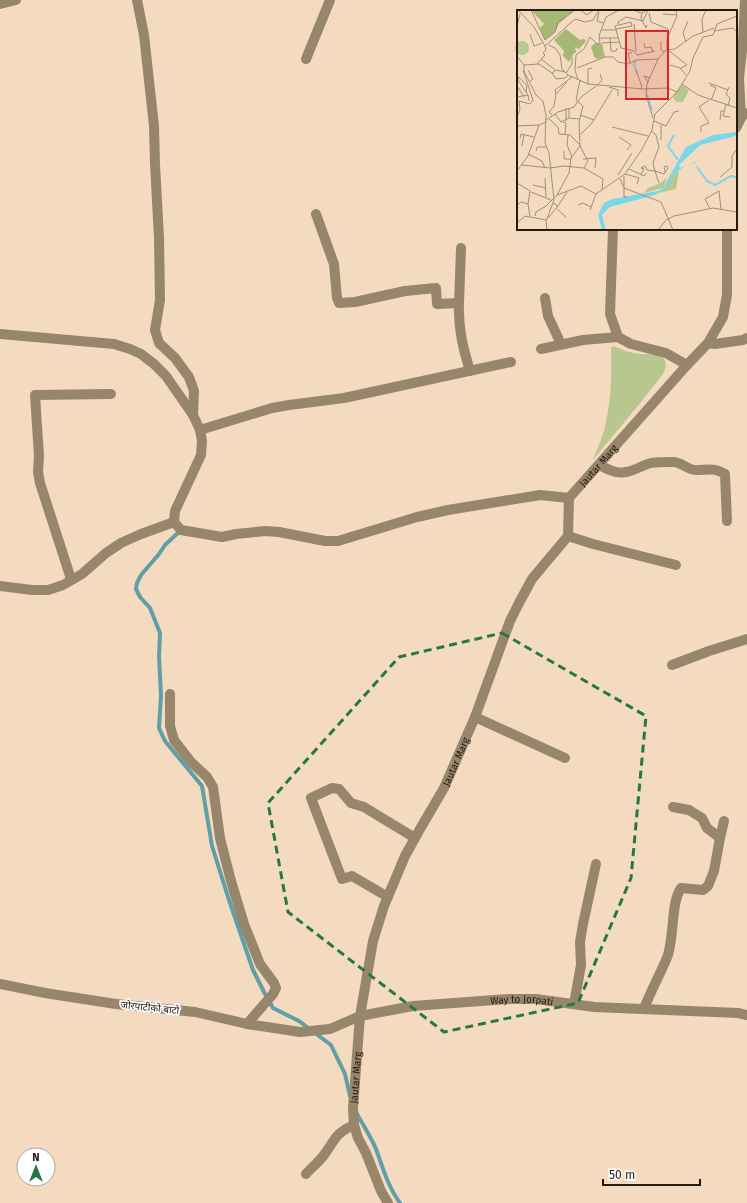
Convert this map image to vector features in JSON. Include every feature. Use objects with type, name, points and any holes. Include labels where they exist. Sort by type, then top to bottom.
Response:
[{"type":"street","points":[[0,4],[16,0]]},
{"type":"street","points":[[137,0],[144,35],[154,126],[160,300],[156,330],[158,342],[175,358],[189,377],[194,391],[193,414]]},
{"type":"street","points":[[306,59],[330,0]]},
{"type":"street","points":[[737,126],[744,114],[739,78],[746,0]]},
{"type":"street","points":[[316,214],[334,264],[337,298],[339,303],[356,302],[405,292],[436,288],[437,304],[459,303]]},
{"type":"street","points":[[613,230],[610,314],[618,337]]},
{"type":"street","name":"Jautar Marg","points":[[569,498],[708,343],[723,317],[727,295],[727,230]]},
{"type":"street","points":[[461,248],[458,319],[460,334],[470,371]]},
{"type":"street","points":[[545,298],[548,316],[561,344]]},
{"type":"street","points":[[0,334],[114,344],[142,354],[166,376],[193,414],[200,430],[202,441],[201,455],[175,511],[174,522],[181,530],[222,537],[247,532],[279,532],[325,541],[338,541],[417,517],[448,510],[540,495],[569,498],[568,536],[593,544],[676,565]]},
{"type":"street","points":[[541,349],[583,340],[618,337],[631,344],[666,353],[687,365]]},
{"type":"street","points":[[708,343],[715,344],[746,341]]},
{"type":"street","points":[[200,430],[272,408],[344,398],[511,362]]},
{"type":"street","points":[[72,579],[40,483],[38,472],[39,456],[35,395],[111,394]]},
{"type":"street","points":[[599,465],[616,472],[627,472],[652,463],[666,462],[675,462],[690,470],[720,470],[725,474],[727,520]]},
{"type":"street","points":[[0,586],[32,590],[48,590],[63,585],[82,574],[106,553],[121,543],[174,522]]},
{"type":"street","name":"Jautar Marg","points":[[388,1203],[381,1191],[366,1152],[358,1138],[354,1125],[353,1108],[360,1016],[373,941],[388,897],[405,856],[444,788],[475,718],[510,621],[532,579],[568,536]]},
{"type":"street","points":[[672,665],[747,639]]},
{"type":"street","points":[[170,694],[170,726],[174,740],[191,762],[207,776],[213,787],[220,838],[244,924],[260,964],[274,982],[276,988],[273,994],[247,1024]]},
{"type":"street","points":[[475,718],[565,758]]},
{"type":"street","points":[[388,897],[352,876],[342,879],[311,798],[332,788],[339,789],[351,803],[364,807],[415,838]]},
{"type":"street","points":[[673,807],[689,810],[702,818],[707,828],[720,838]]},
{"type":"street","points":[[644,1009],[650,992],[668,954],[677,894],[681,888],[703,890],[708,886],[714,871],[724,821]]},
{"type":"street","points":[[574,1004],[581,965],[580,942],[582,924],[596,864]]},
{"type":"street","name":"जोरपाटीको बाटो","points":[[0,984],[45,993],[116,1004],[195,1012],[247,1024],[300,1032]]},
{"type":"street","name":"Way to Jorpati","points":[[300,1032],[330,1029],[360,1016],[413,1006],[508,999],[536,999],[594,1007],[738,1013],[747,1015]]},
{"type":"street","points":[[306,1174],[324,1155],[335,1137],[346,1128],[354,1125]]},
{"type":"highlighted area","points":[[502,633],[646,716],[631,878],[578,1003],[444,1032],[288,912],[268,803],[399,657]]},
{"type":"green space","points":[[613,346],[634,353],[663,356],[666,367],[663,374],[593,460],[604,431],[610,400],[611,348]]},
{"type":"waterway","points":[[181,530],[165,545],[141,575],[136,589],[140,597],[150,608],[160,633],[159,656],[161,696],[159,728],[165,741],[202,786],[212,846],[253,970],[264,992],[273,1008],[299,1021],[331,1045],[345,1074],[350,1096]]},
{"type":"waterway","points":[[357,1114],[374,1145],[389,1184],[400,1203]]}]
